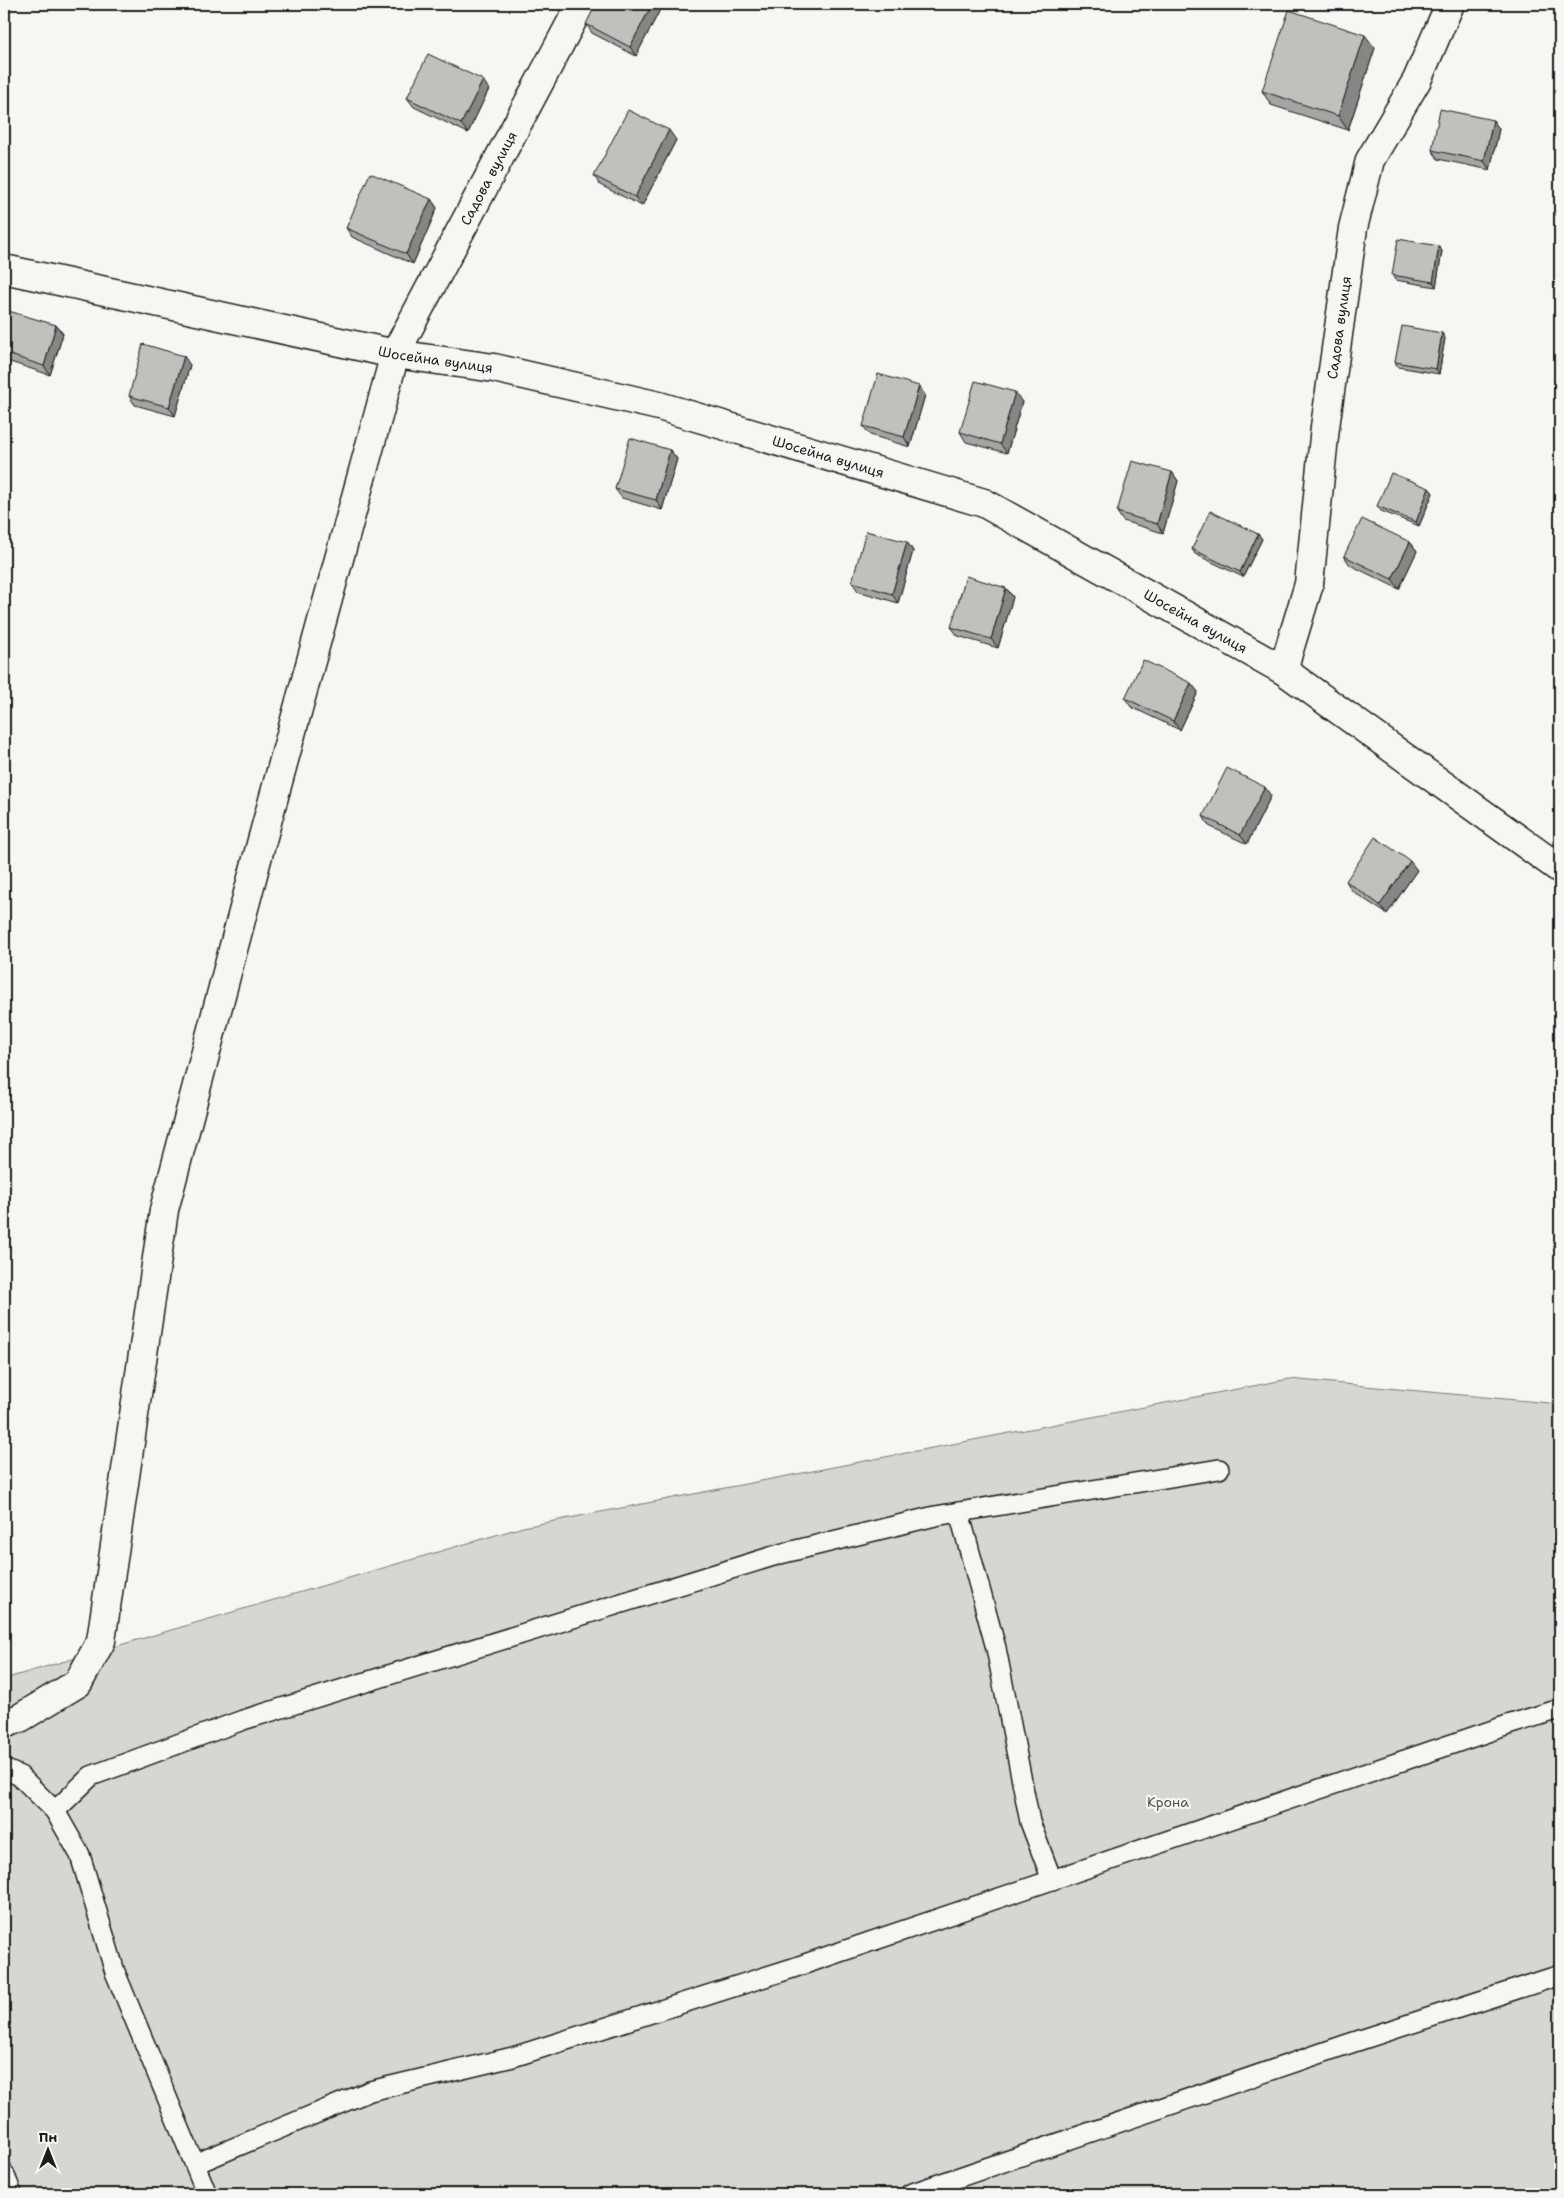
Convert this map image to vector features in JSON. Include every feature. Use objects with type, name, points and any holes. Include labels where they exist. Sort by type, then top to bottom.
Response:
[{"type":"street","name":"Садова вулиця","points":[[4,1724],[20,1718],[78,1683],[101,1641],[164,1210],[258,854],[395,354],[581,4]]},
{"type":"street","name":"Садова вулиця","points":[[1283,670],[1310,584],[1325,427],[1353,228],[1370,160],[1417,80],[1450,4]]},
{"type":"street","name":"Шосейна вулиця","points":[[4,269],[395,354],[494,368],[659,406],[984,502],[1283,670],[1560,868]]},
{"type":"lane","points":[[55,1811],[91,1776],[243,1720],[780,1554],[935,1516],[1219,1469]]},
{"type":"lane","points":[[959,1512],[996,1648],[1030,1822],[1052,1880]]},
{"type":"lane","points":[[195,2164],[370,2091],[513,2057],[793,1968],[1492,1730],[1560,1709]]},
{"type":"lane","points":[[4,1769],[20,1776],[55,1811],[80,1855],[115,1972],[207,2194]]},
{"type":"lane","points":[[910,2194],[1345,2045],[1560,1974]]},
{"type":"lane","points":[[4,2174],[12,2194]]},
{"type":"green space","name":"Крона","points":[[1289,1379],[1560,1404],[1560,2194],[4,2194],[4,1679],[523,1527]]},
{"type":"building","points":[[596,4],[652,4],[630,47],[586,24]]},
{"type":"building","points":[[1289,10],[1365,35],[1338,116],[1262,91]]},
{"type":"building","points":[[428,54],[483,80],[461,124],[407,98]]},
{"type":"building","points":[[1440,109],[1493,120],[1484,161],[1432,150]]},
{"type":"building","points":[[628,110],[669,130],[635,197],[594,176]]},
{"type":"building","points":[[370,173],[431,199],[406,254],[346,228]]},
{"type":"building","points":[[1398,239],[1439,246],[1433,282],[1392,275]]},
{"type":"building","points":[[5,310],[56,325],[44,366],[4,353]]},
{"type":"building","points":[[1402,326],[1442,333],[1436,369],[1395,362]]},
{"type":"building","points":[[143,344],[184,356],[169,407],[129,396]]},
{"type":"building","points":[[878,374],[919,386],[904,437],[863,426]]},
{"type":"building","points":[[975,381],[1015,392],[1000,444],[960,432]]},
{"type":"building","points":[[630,438],[670,450],[656,500],[615,489]]},
{"type":"building","points":[[1132,461],[1172,472],[1157,524],[1117,512]]},
{"type":"building","points":[[1391,473],[1429,488],[1416,522],[1377,506]]},
{"type":"building","points":[[1210,511],[1258,534],[1240,572],[1192,549]]},
{"type":"building","points":[[1362,519],[1410,542],[1392,579],[1344,556]]},
{"type":"building","points":[[866,531],[907,542],[892,594],[852,582]]},
{"type":"building","points":[[966,576],[1006,588],[991,639],[951,627]]},
{"type":"building","points":[[1143,660],[1191,683],[1173,721],[1125,698]]},
{"type":"building","points":[[1227,768],[1265,787],[1240,835],[1203,816]]},
{"type":"building","points":[[1375,837],[1410,861],[1380,905],[1346,881]]}]
